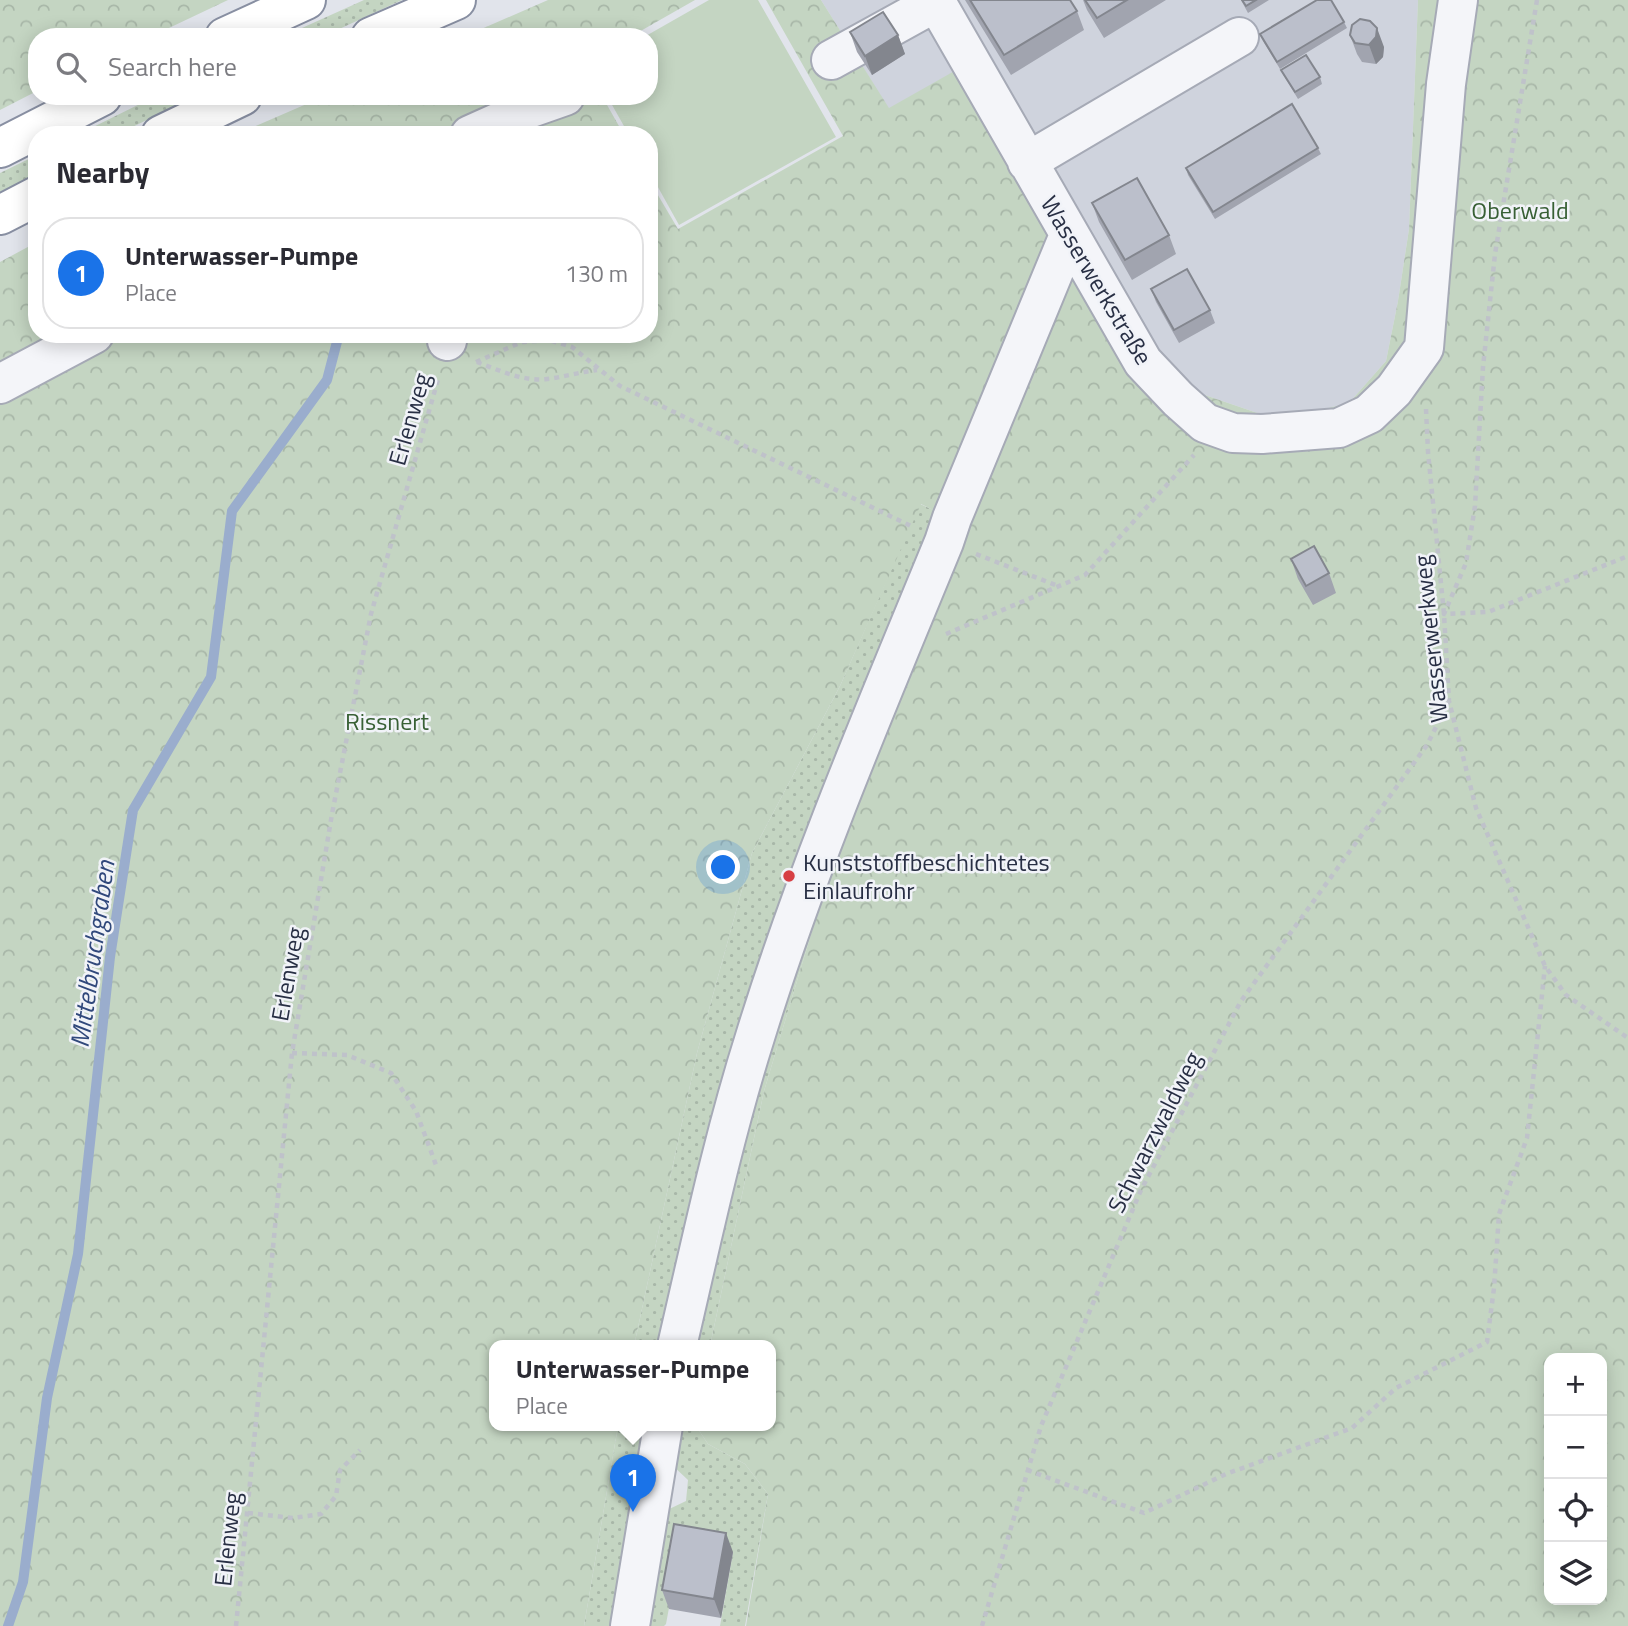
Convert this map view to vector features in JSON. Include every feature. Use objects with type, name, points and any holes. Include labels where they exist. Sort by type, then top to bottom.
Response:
[{"type":"highway","points":[[245,28],[306,0]]},
{"type":"highway","points":[[392,28],[456,0]]},
{"type":"highway","points":[[44,126],[85,105]]},
{"type":"highway","points":[[180,126],[223,105]]},
{"type":"highway","points":[[0,148],[28,134]]},
{"type":"highway","points":[[0,215],[28,201]]},
{"type":"lane","points":[[1424,348],[1443,121],[1458,0]]},
{"type":"lane","points":[[831,60],[936,1]]},
{"type":"lane","name":"Wasserwerkstraße","points":[[936,1],[1143,362],[1205,423],[1233,433],[1262,434],[1339,428],[1368,414],[1394,390],[1424,348]]},
{"type":"lane","points":[[1027,162],[1239,37]]},
{"type":"lane","points":[[493,126],[543,105]]},
{"type":"lane","points":[[678,1340],[720,1162],[754,1037],[810,872],[1069,235]]},
{"type":"lane","points":[[0,384],[77,343]]},
{"type":"lane","points":[[630,1626],[662,1431]]},
{"type":"path","points":[[1537,0],[1495,254],[1483,367],[1475,506],[1466,563],[1444,614],[1488,611],[1628,556]]},
{"type":"path","points":[[455,358],[518,343]]},
{"type":"path","points":[[559,343],[572,347],[620,386],[944,542],[1058,586]]},
{"type":"path","name":"Wasserwerkweg","points":[[1424,348],[1428,452],[1444,614],[1449,701],[1476,808],[1545,966],[1566,995],[1628,1038]]},
{"type":"path","points":[[455,358],[523,377],[546,380],[570,373],[597,370]]},
{"type":"path","name":"Erlenweg","points":[[236,1626],[292,1054],[332,814],[371,614],[455,358]]},
{"type":"path","points":[[897,655],[1085,575],[1194,456],[1205,423]]},
{"type":"path","name":"Schwarzwaldweg","points":[[982,1626],[1041,1426],[1141,1190],[1241,1001],[1427,744],[1449,701]]},
{"type":"path","points":[[1027,1470],[1143,1513],[1226,1474],[1352,1428],[1396,1388],[1487,1342],[1499,1214],[1527,1138],[1545,966]]},
{"type":"path","points":[[292,1054],[347,1055],[391,1073],[416,1111],[436,1165]]},
{"type":"path","points":[[248,1513],[293,1518],[321,1514],[336,1496],[341,1470],[360,1450]]},
{"type":"shaded area","points":[[821,0],[1418,0],[1409,229],[1386,361],[1349,403],[1278,420],[1196,392],[1151,401],[658,335],[658,326],[889,109]]},
{"type":"green space","points":[[0,0],[228,0],[169,28],[28,28],[28,96],[0,110]]},
{"type":"green space","points":[[364,0],[402,0],[341,28],[302,28]]},
{"type":"green space","points":[[548,0],[695,0],[646,28],[484,28]]},
{"type":"green space","points":[[709,0],[758,0],[836,137],[679,225],[658,187],[658,126],[624,126],[612,105],[658,105],[658,29]]},
{"type":"green space","name":"Rissnert","points":[[766,0],[821,0],[889,108],[958,69],[1156,358],[1196,392],[1278,420],[1349,403],[1386,361],[1409,229],[1418,0],[1628,0],[1628,1626],[746,1626],[768,1494],[745,1464],[708,1444],[699,1431],[776,1431],[776,1340],[711,1340],[764,1091],[839,841],[969,528],[921,504],[840,686],[752,853],[697,1053],[635,1340],[489,1340],[489,1431],[617,1431],[584,1626],[0,1626],[0,262],[28,247],[28,343],[658,343],[658,195],[678,229],[843,136]]},
{"type":"green space","points":[[138,105],[178,105],[134,126],[95,126]]},
{"type":"green space","points":[[304,105],[607,105],[619,126],[256,126]]},
{"type":"green space","points":[[28,159],[28,178],[0,192],[0,173]]},
{"type":"green space","points":[[920,504],[945,515],[673,1340],[635,1340],[697,1053],[752,853],[840,686]]},
{"type":"green space","points":[[963,524],[970,527],[915,653],[839,841],[764,1091],[711,1340],[690,1340],[745,1106],[826,851]]},
{"type":"green space","points":[[617,1431],[655,1431],[619,1626],[584,1626]]},
{"type":"green space","points":[[672,1431],[699,1431],[708,1444],[745,1464],[768,1494],[745,1626],[720,1626],[733,1552],[681,1543],[666,1624],[639,1626],[663,1512],[686,1501],[688,1480],[671,1464]]},
{"type":"building","points":[[970,0],[1070,0],[1077,11],[1004,55]]},
{"type":"building","points":[[1085,0],[1127,0],[1097,18]]},
{"type":"building","points":[[1242,0],[1256,0],[1246,6]]},
{"type":"building","points":[[1317,0],[1331,0],[1344,22],[1277,62],[1260,34]]},
{"type":"building","points":[[883,12],[898,35],[865,56],[850,32]]},
{"type":"building","points":[[1360,19],[1370,21],[1377,28],[1376,37],[1369,45],[1355,43],[1350,35],[1352,25]]},
{"type":"building","points":[[1306,55],[1320,77],[1295,92],[1281,70]]},
{"type":"building","points":[[1292,104],[1318,148],[1213,212],[1186,168]]},
{"type":"building","points":[[1137,178],[1169,235],[1125,260],[1092,203]]},
{"type":"building","points":[[1187,269],[1210,310],[1174,330],[1151,289]]},
{"type":"building","points":[[1314,546],[1329,573],[1306,586],[1291,559]]},
{"type":"building","points":[[674,1524],[726,1533],[714,1599],[662,1590]]},
{"type":"waterway","name":"Mittelbruchgraben","points":[[8,1626],[23,1582],[47,1398],[78,1254],[110,957],[133,810],[211,677],[232,511],[327,380],[337,343]]},
{"type":"place","name":"Kunststoffbeschichtetes Einlaufrohr","points":[[789,876]]},
{"type":"place","name":"Unterwasser-Pumpe","points":[[633,1512]]},
{"type":"park label","name":"Oberwald","points":[[1520,210]]}]
